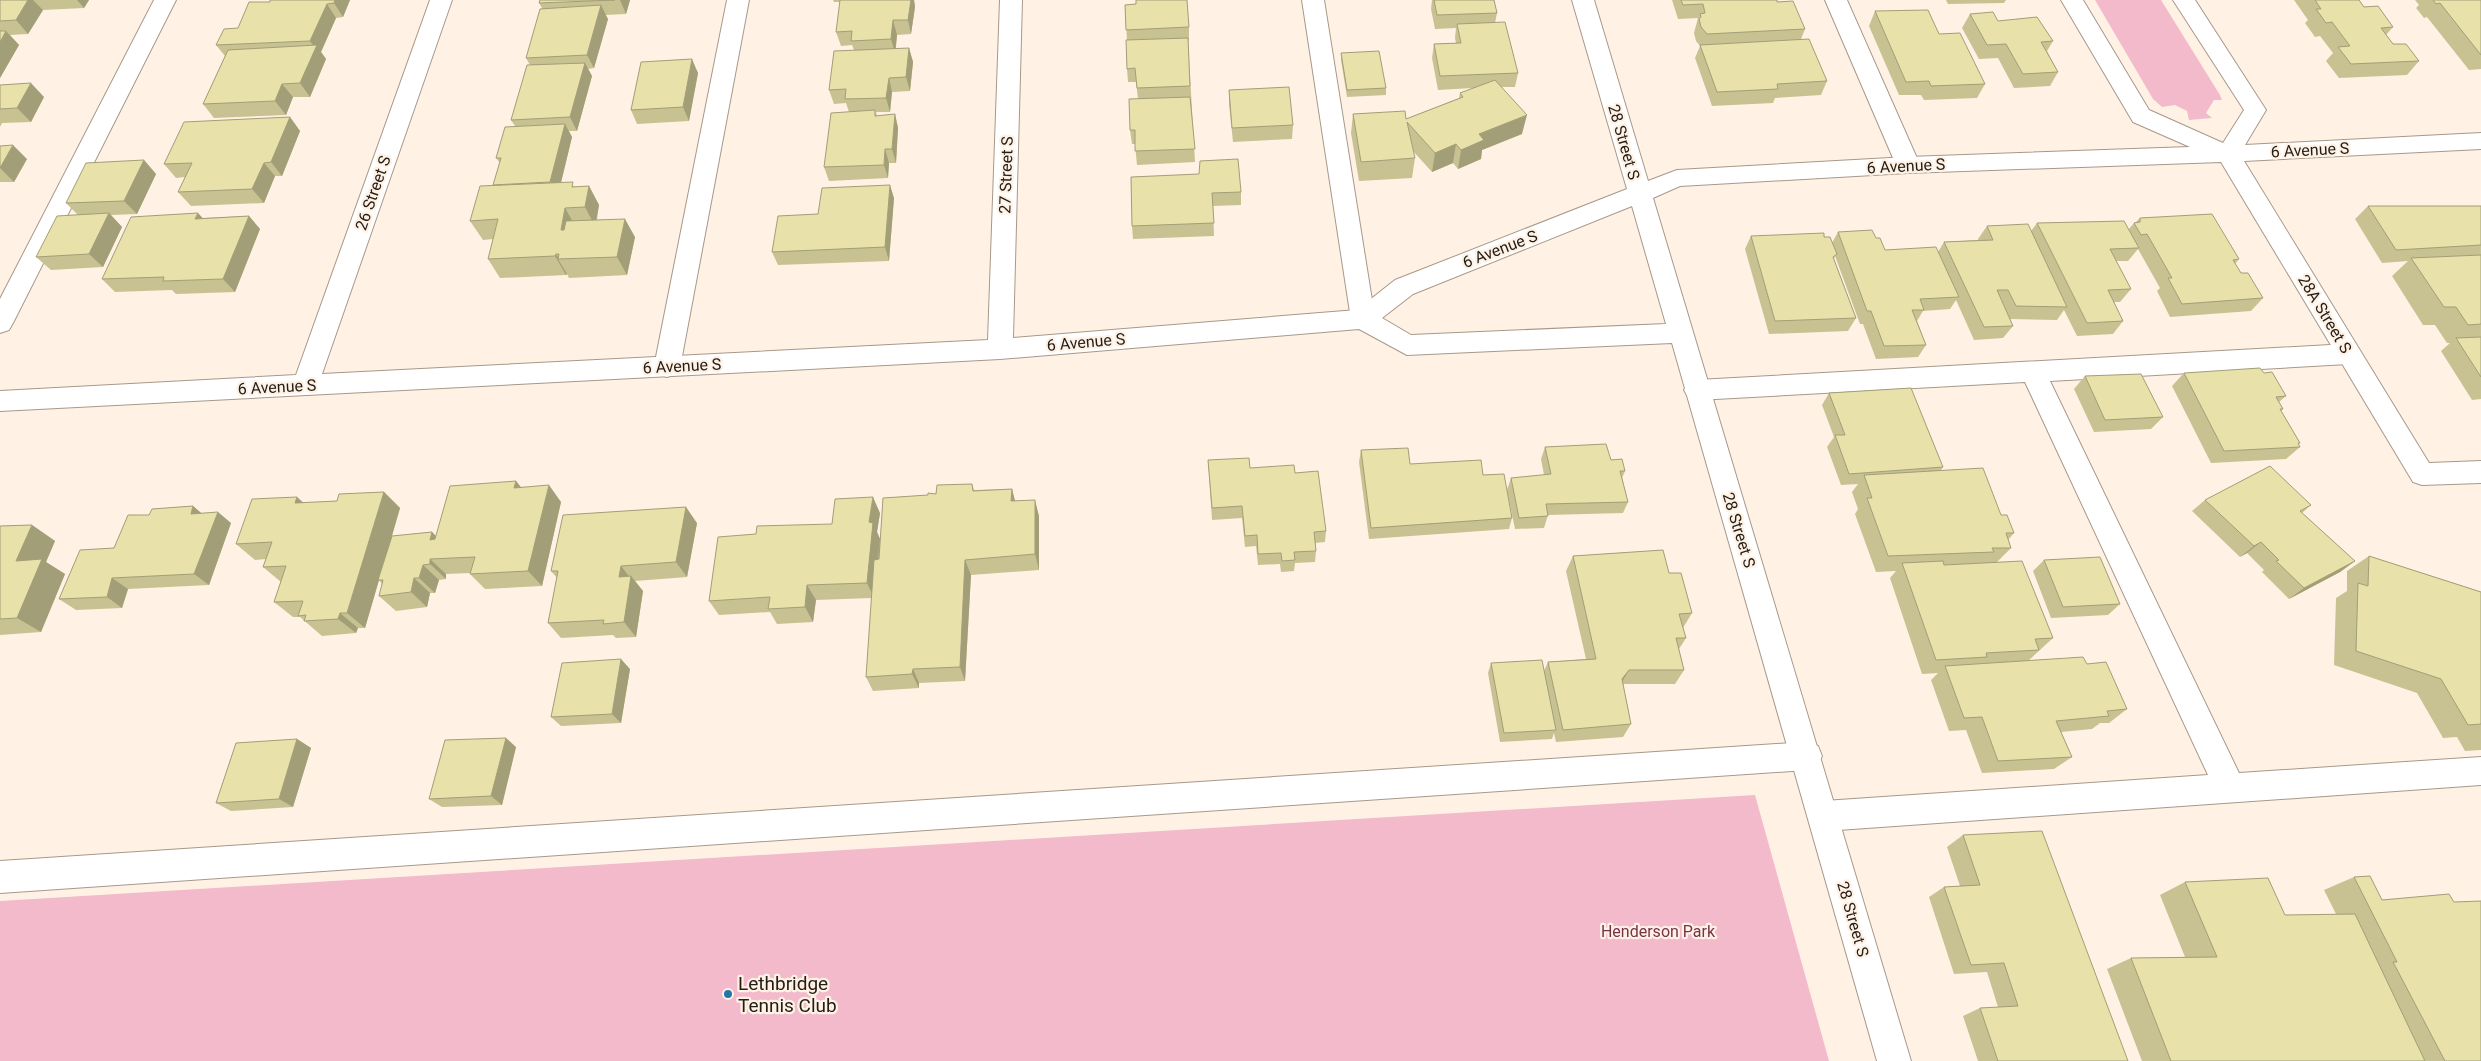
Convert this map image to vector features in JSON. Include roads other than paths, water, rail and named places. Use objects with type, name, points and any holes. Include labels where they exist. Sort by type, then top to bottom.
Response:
[{"type":"street","points":[[0,324],[165,0]]},
{"type":"street","name":"26 Street S","points":[[305,385],[441,0]]},
{"type":"street","points":[[667,367],[738,0]]},
{"type":"street","name":"27 Street S","points":[[1000,350],[1011,0]]},
{"type":"street","points":[[1313,0],[1362,319],[1407,345],[1680,333]]},
{"type":"street","name":"28 Street S","points":[[1583,0],[1680,333],[1807,756],[1894,1061]]},
{"type":"street","points":[[1836,0],[1908,165]]},
{"type":"street","points":[[2072,0],[2141,116],[2228,154],[2255,110],[2184,0]]},
{"type":"street","name":"6 Avenue S","points":[[0,400],[1000,350],[1362,319],[1404,286],[1596,212],[1639,192],[1677,178],[1908,165],[2228,154],[2481,141]]},
{"type":"street","name":"28A Street S","points":[[2228,154],[2422,474],[2481,472]]},
{"type":"street","points":[[1697,390],[2348,354]]},
{"type":"street","points":[[2033,372],[2230,788]]},
{"type":"street","points":[[0,877],[1807,756]]},
{"type":"street","points":[[1824,816],[2481,772]]},
{"type":"place","name":"Lethbridge Tennis Club","points":[[728,994]]},
{"type":"park label","name":"Henderson Park","points":[[1658,931]]}]
